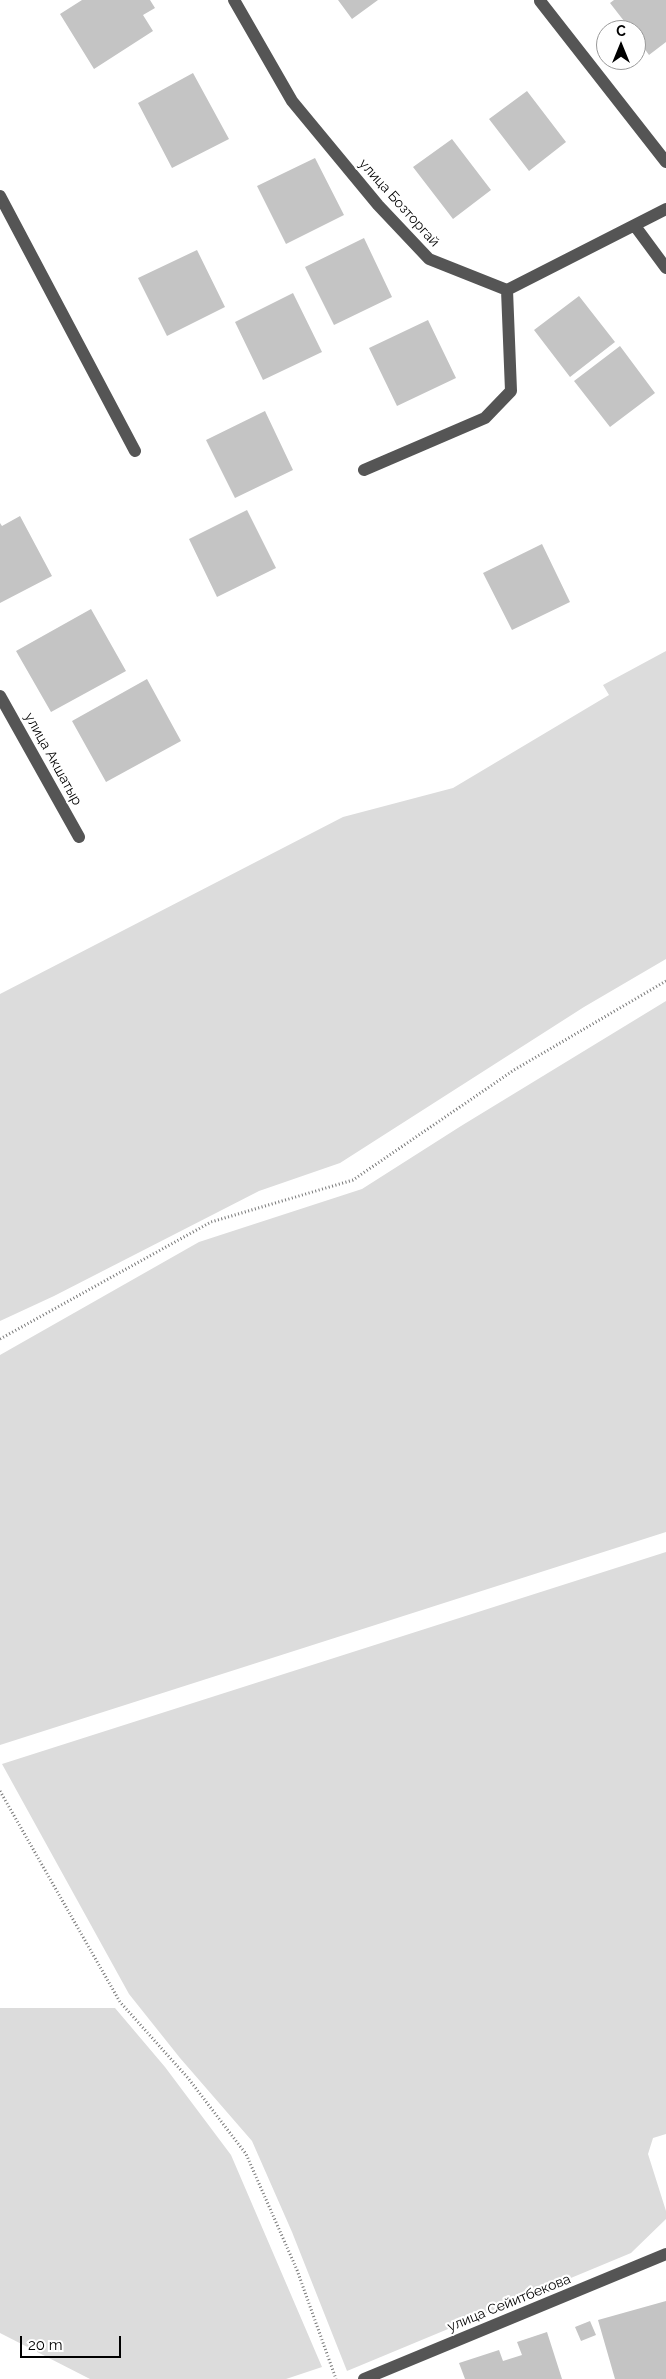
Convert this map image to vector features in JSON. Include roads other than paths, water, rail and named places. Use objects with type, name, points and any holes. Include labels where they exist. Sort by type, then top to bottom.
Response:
[{"type":"street","name":"улица Бозторгай","points":[[234,0],[292,101],[378,205],[429,259],[507,290]]},
{"type":"street","points":[[540,1],[666,162]]},
{"type":"street","points":[[0,196],[135,451]]},
{"type":"street","points":[[364,470],[485,418],[511,391],[507,290],[666,209]]},
{"type":"street","points":[[635,226],[666,268]]},
{"type":"street","name":"улица Акшатыр","points":[[0,696],[79,837]]},
{"type":"street","name":"улица Сейитбекова","points":[[364,2379],[666,2254]]}]
